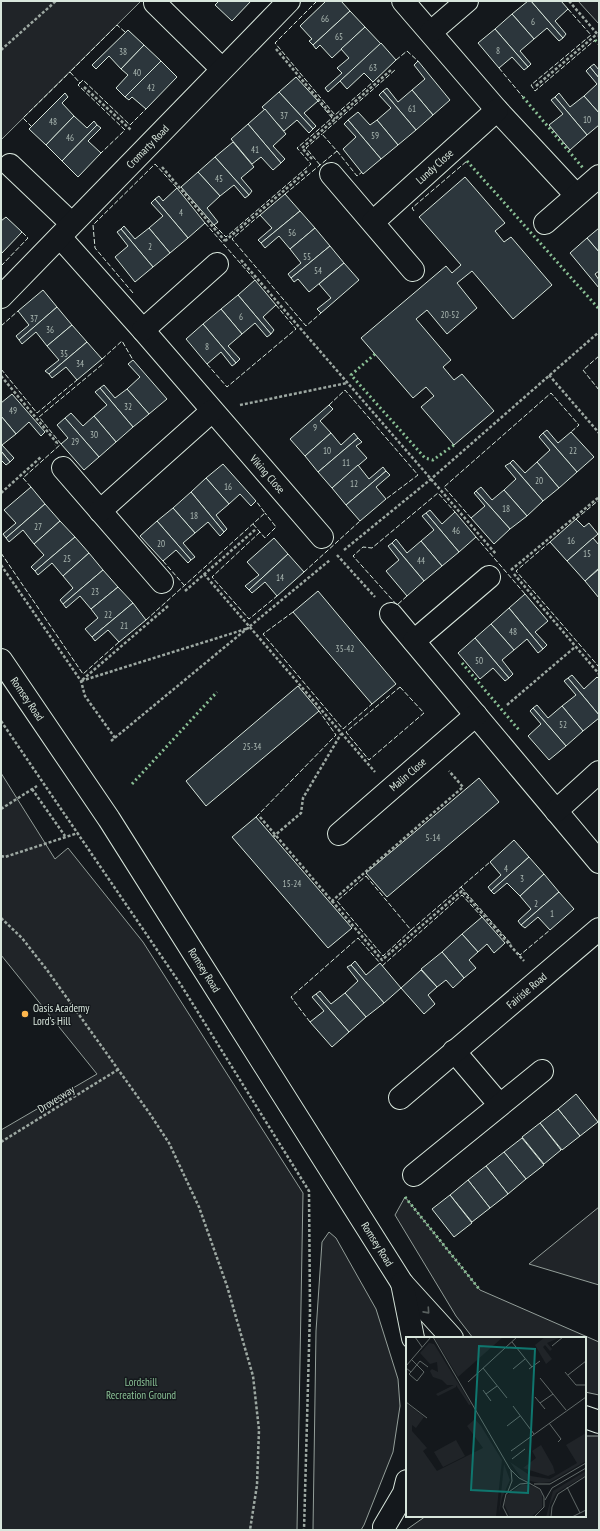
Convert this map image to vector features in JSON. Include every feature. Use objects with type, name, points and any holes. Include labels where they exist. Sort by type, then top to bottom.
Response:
[{"type":"street","name":"Cromarty Road","points":[[1,297],[146,146],[289,1]]},
{"type":"street","points":[[403,1],[497,110],[576,195]]},
{"type":"street","points":[[431,32],[467,1]]},
{"type":"street","points":[[155,3],[222,69]]},
{"type":"street","name":"Lundy Close","points":[[373,222],[497,110]]},
{"type":"street","points":[[10,165],[65,230]]},
{"type":"street","points":[[323,169],[373,222],[413,270]]},
{"type":"street","points":[[545,223],[599,176]]},
{"type":"street","name":"Viking Close","points":[[65,230],[143,330],[322,537]]},
{"type":"street","points":[[143,330],[217,264]]},
{"type":"street","points":[[100,511],[212,411]]},
{"type":"street","points":[[63,468],[162,582]]},
{"type":"street","points":[[414,640],[498,567]]},
{"type":"street","points":[[390,614],[414,640],[599,862]]},
{"type":"street","name":"Romsey Road","points":[[1,660],[109,819],[402,1283],[451,1337]]},
{"type":"street","name":"Malin Close","points":[[339,834],[476,715]]},
{"type":"street","points":[[556,811],[599,772]]},
{"type":"street","name":"Fairisle Road","points":[[400,1098],[599,930]]},
{"type":"street","points":[[454,1051],[500,1104]]},
{"type":"street","points":[[414,1175],[542,1071]]},
{"type":"street","name":"Romsey Road","points":[[402,1283],[413,1337]]},
{"type":"street","points":[[586,1417],[599,1423]]},
{"type":"street","points":[[586,1425],[599,1423]]},
{"type":"street","points":[[383,1529],[404,1493],[406,1485]]},
{"type":"street","points":[[383,1529],[406,1510]]},
{"type":"path","points":[[1,50],[56,1]]},
{"type":"path","points":[[536,86],[598,35],[569,1]]},
{"type":"path","points":[[260,31],[335,119]]},
{"type":"path","points":[[323,169],[302,148],[391,70]]},
{"type":"path","points":[[84,87],[146,146],[230,247]]},
{"type":"path","points":[[225,241],[309,168]]},
{"type":"path","points":[[240,259],[431,479],[498,567],[510,570],[599,674]]},
{"type":"path","points":[[111,741],[431,479],[599,332]]},
{"type":"path","points":[[1,376],[57,443],[51,448]]},
{"type":"path","points":[[549,376],[599,433]]},
{"type":"path","points":[[212,411],[347,383]]},
{"type":"path","points":[[1,493],[46,453]]},
{"type":"path","points":[[510,570],[599,497]]},
{"type":"path","points":[[181,595],[256,529]]},
{"type":"path","points":[[337,555],[390,614]]},
{"type":"path","points":[[1,565],[81,681],[85,696],[115,738]]},
{"type":"path","points":[[204,574],[366,762]]},
{"type":"path","points":[[81,681],[169,605]]},
{"type":"path","points":[[81,681],[251,627]]},
{"type":"path","points":[[507,705],[575,647]]},
{"type":"path","points":[[1,720],[181,985],[309,1191],[310,1311],[304,1530]]},
{"type":"path","points":[[273,837],[300,813],[303,798],[342,734]]},
{"type":"path","points":[[1,809],[36,786]]},
{"type":"path","points":[[32,789],[65,836]]},
{"type":"path","points":[[1,856],[4,857],[78,833]]},
{"type":"path","points":[[332,901],[382,960],[462,891],[540,979]]},
{"type":"path","points":[[1,918],[22,938],[47,970],[168,1142],[199,1207],[227,1286],[253,1376],[258,1430],[257,1485],[250,1530]]},
{"type":"path","name":"Drovesway","points":[[1,1142],[118,1070]]},
{"type":"green space","points":[[1,1],[141,1],[1,140]]},
{"type":"green space","points":[[578,1],[599,1],[599,24]]},
{"type":"green space","name":"Lordshill Recreation Ground","points":[[1,773],[55,859],[68,848],[143,942],[303,1193],[297,1530],[1,1530],[1,1130],[97,1074],[1,955]]},
{"type":"green space","points":[[405,1197],[480,1290],[599,1342],[599,1395],[586,1392],[586,1337],[472,1337],[456,1316],[395,1215]]},
{"type":"green space","points":[[599,1207],[599,1285],[529,1264]]},
{"type":"green space","points":[[329,1232],[336,1238],[376,1309],[398,1379],[400,1406],[393,1452],[361,1530],[313,1530],[316,1331],[322,1242]]},
{"type":"green space","points":[[586,1436],[599,1436],[599,1530],[406,1530],[425,1517],[586,1517]]},
{"type":"building","points":[[219,1],[251,1],[232,21],[215,5]]},
{"type":"building","points":[[326,1],[341,1],[350,11],[313,45],[309,41],[312,39],[300,26]]},
{"type":"building","points":[[528,1],[531,1],[563,38],[559,41],[547,28],[534,39],[512,14]]},
{"type":"building","points":[[531,1],[561,1],[568,9],[555,21],[566,34],[563,38]]},
{"type":"building","points":[[350,11],[365,27],[332,58],[320,45],[316,49],[313,45]]},
{"type":"building","points":[[512,14],[534,39],[520,51],[531,64],[528,67],[495,29]]},
{"type":"building","points":[[365,27],[381,44],[328,92],[325,88],[342,73],[337,68],[349,58],[341,49]]},
{"type":"building","points":[[495,29],[528,67],[524,70],[512,57],[499,68],[478,43]]},
{"type":"building","points":[[128,30],[144,45],[121,69],[109,56],[96,69],[92,65]]},
{"type":"building","points":[[381,43],[396,60],[373,82],[364,73],[347,89],[340,81]]},
{"type":"building","points":[[144,45],[161,61],[125,97],[116,88],[128,75],[121,69]]},
{"type":"building","points":[[161,61],[177,77],[146,109],[132,97],[129,100],[125,97]]},
{"type":"building","points":[[418,61],[450,100],[433,115],[412,90],[425,79],[414,65]]},
{"type":"building","points":[[594,64],[599,70],[599,78],[590,67]]},
{"type":"building","points":[[590,67],[599,78],[599,113],[584,96],[597,84],[586,71]]},
{"type":"building","points":[[296,77],[318,101],[304,113],[316,126],[313,129],[279,92]]},
{"type":"building","points":[[387,88],[398,102],[412,90],[433,115],[416,130],[383,91]]},
{"type":"building","points":[[383,91],[416,130],[398,145],[377,120],[391,108],[379,95]]},
{"type":"building","points":[[279,92],[313,129],[309,133],[297,120],[284,131],[262,107]]},
{"type":"building","points":[[65,93],[68,97],[62,103],[74,116],[46,145],[29,129]]},
{"type":"building","points":[[559,93],[570,107],[584,96],[599,113],[599,125],[587,135],[555,97]]},
{"type":"building","points":[[555,97],[587,135],[570,150],[549,125],[563,114],[551,100]]},
{"type":"building","points":[[265,109],[286,134],[273,146],[285,159],[281,163],[248,124]]},
{"type":"building","points":[[358,112],[370,125],[377,120],[398,145],[381,159],[348,120]]},
{"type":"building","points":[[74,116],[87,128],[94,121],[97,125],[62,161],[46,145]]},
{"type":"building","points":[[348,120],[381,159],[363,174],[343,149],[356,137],[344,124]]},
{"type":"building","points":[[248,124],[281,163],[273,170],[261,157],[252,164],[231,139]]},
{"type":"building","points":[[97,125],[101,128],[88,141],[101,153],[78,177],[62,161]]},
{"type":"building","points":[[233,142],[254,167],[241,178],[252,191],[249,195],[215,157]]},
{"type":"building","points":[[215,157],[249,195],[245,198],[234,185],[220,196],[198,172]]},
{"type":"building","points":[[198,172],[220,196],[207,208],[218,222],[214,225],[181,187]]},
{"type":"building","points":[[465,177],[505,223],[495,231],[504,242],[511,237],[552,285],[513,319],[472,271],[457,283],[477,308],[447,334],[427,310],[416,319],[451,360],[443,367],[454,380],[462,374],[494,411],[454,445],[421,407],[434,396],[426,387],[413,398],[361,338],[446,266],[452,273],[461,265],[419,217]]},
{"type":"building","points":[[177,188],[205,223],[188,238],[155,199],[159,196],[163,201]]},
{"type":"building","points":[[285,194],[300,211],[261,243],[258,240],[272,228],[260,215]]},
{"type":"building","points":[[155,199],[188,238],[170,253],[149,228],[163,216],[151,203]]},
{"type":"building","points":[[300,211],[315,228],[290,249],[279,236],[265,248],[261,243]]},
{"type":"building","points":[[6,217],[22,232],[1,254],[1,221]]},
{"type":"building","points":[[124,226],[135,239],[149,228],[170,253],[153,267],[121,229]]},
{"type":"building","points":[[315,228],[330,246],[291,278],[288,274],[301,263],[290,249]]},
{"type":"building","points":[[599,228],[599,252],[587,238]]},
{"type":"building","points":[[121,229],[153,267],[135,282],[115,257],[128,246],[117,232]]},
{"type":"building","points":[[587,238],[599,252],[599,271],[595,274],[599,280],[599,288],[570,253]]},
{"type":"building","points":[[330,246],[344,263],[309,292],[298,279],[294,282],[291,278]]},
{"type":"building","points":[[344,263],[359,280],[321,313],[317,309],[331,298],[319,284]]},
{"type":"building","points":[[255,280],[276,305],[263,317],[274,330],[271,334],[238,295]]},
{"type":"building","points":[[43,290],[57,307],[19,340],[16,336],[29,325],[18,311]]},
{"type":"building","points":[[238,295],[271,334],[267,337],[255,323],[242,334],[221,309]]},
{"type":"building","points":[[57,307],[72,325],[47,346],[36,332],[22,344],[19,340]]},
{"type":"building","points":[[221,309],[242,334],[228,346],[240,359],[236,363],[203,324]]},
{"type":"building","points":[[203,324],[236,363],[232,366],[221,352],[207,364],[186,339]]},
{"type":"building","points":[[72,325],[87,342],[49,374],[45,371],[59,360],[47,346]]},
{"type":"building","points":[[87,342],[102,359],[77,380],[66,367],[52,378],[49,374]]},
{"type":"building","points":[[133,360],[167,399],[149,414],[127,389],[140,377],[128,364]]},
{"type":"building","points":[[104,385],[115,398],[127,389],[149,414],[133,427],[100,388]]},
{"type":"building","points":[[100,388],[133,427],[116,442],[94,416],[107,405],[95,392]]},
{"type":"building","points":[[12,394],[45,432],[41,436],[29,422],[16,434],[1,416],[1,403]]},
{"type":"building","points":[[329,405],[333,409],[320,421],[331,433],[305,456],[290,439]]},
{"type":"building","points":[[71,413],[83,426],[94,416],[116,442],[99,457],[65,418]]},
{"type":"building","points":[[1,416],[16,434],[2,445],[14,458],[10,462],[1,451]]},
{"type":"building","points":[[65,418],[99,457],[84,470],[61,444],[68,438],[57,425]]},
{"type":"building","points":[[547,430],[558,443],[571,432],[594,457],[577,472],[543,433]]},
{"type":"building","points":[[331,433],[341,445],[354,433],[358,438],[318,472],[305,456]]},
{"type":"building","points":[[543,433],[577,472],[559,488],[537,462],[550,450],[539,437]]},
{"type":"building","points":[[358,438],[362,442],[356,446],[367,458],[332,488],[318,472]]},
{"type":"building","points":[[1,451],[10,462],[6,465],[1,460]]},
{"type":"building","points":[[513,460],[525,473],[537,462],[559,488],[543,501],[510,463]]},
{"type":"building","points":[[510,463],[543,501],[527,516],[504,490],[516,479],[505,466]]},
{"type":"building","points":[[223,464],[256,501],[251,506],[240,494],[229,504],[206,478]]},
{"type":"building","points":[[358,465],[369,479],[383,467],[386,471],[346,505],[332,488]]},
{"type":"building","points":[[386,471],[390,475],[376,487],[386,499],[360,521],[346,505]]},
{"type":"building","points":[[206,478],[229,504],[216,515],[227,529],[224,532],[191,492]]},
{"type":"building","points":[[31,487],[45,504],[6,538],[3,534],[16,523],[4,510]]},
{"type":"building","points":[[481,487],[492,500],[504,490],[527,516],[510,529],[476,491]]},
{"type":"building","points":[[476,491],[510,529],[494,544],[471,518],[485,506],[474,493]]},
{"type":"building","points":[[191,492],[224,532],[220,536],[208,522],[195,533],[173,508]]},
{"type":"building","points":[[45,504],[60,521],[34,544],[23,530],[9,542],[6,538]]},
{"type":"building","points":[[173,508],[195,533],[183,543],[195,557],[191,560],[157,521]]},
{"type":"building","points":[[430,510],[442,524],[455,512],[476,537],[459,552],[426,513]]},
{"type":"building","points":[[426,513],[459,552],[442,566],[421,541],[434,530],[422,516]]},
{"type":"building","points":[[576,519],[584,527],[589,523],[598,534],[567,561],[550,542]]},
{"type":"building","points":[[60,521],[75,537],[35,571],[31,567],[44,555],[34,544]]},
{"type":"building","points":[[157,521],[191,560],[188,563],[176,550],[163,561],[140,536]]},
{"type":"building","points":[[75,537],[89,553],[63,576],[52,563],[38,575],[35,571]]},
{"type":"building","points":[[274,538],[288,554],[249,590],[245,586],[259,575],[247,562]]},
{"type":"building","points":[[593,538],[599,545],[599,568],[585,581],[567,561]]},
{"type":"building","points":[[396,539],[407,553],[421,541],[442,566],[424,581],[392,543]]},
{"type":"building","points":[[392,543],[424,581],[407,596],[386,571],[399,560],[388,546]]},
{"type":"building","points":[[89,553],[103,570],[63,604],[60,600],[73,588],[63,576]]},
{"type":"building","points":[[288,554],[304,572],[277,596],[265,582],[252,593],[249,590]]},
{"type":"building","points":[[599,569],[599,598],[585,581]]},
{"type":"building","points":[[103,570],[118,587],[91,609],[80,596],[66,608],[63,604]]},
{"type":"building","points":[[118,587],[133,603],[92,637],[85,629],[98,618],[91,609]]},
{"type":"building","points":[[318,591],[396,684],[372,704],[293,612]]},
{"type":"building","points":[[525,594],[548,621],[535,632],[547,645],[543,649],[509,608]]},
{"type":"building","points":[[133,603],[146,620],[119,642],[108,630],[95,641],[92,637]]},
{"type":"building","points":[[509,608],[543,649],[538,653],[527,639],[514,650],[491,624]]},
{"type":"building","points":[[491,624],[514,650],[502,660],[513,674],[509,678],[475,638]]},
{"type":"building","points":[[475,638],[509,678],[505,681],[493,668],[480,679],[458,653]]},
{"type":"building","points":[[572,675],[584,689],[597,677],[599,679],[599,715],[568,678]]},
{"type":"building","points":[[568,678],[599,715],[599,718],[583,731],[562,706],[576,695],[564,681]]},
{"type":"building","points":[[298,686],[319,711],[206,806],[186,781]]},
{"type":"building","points":[[537,705],[548,718],[562,706],[583,731],[566,746],[533,708]]},
{"type":"building","points":[[533,708],[566,746],[549,760],[528,736],[541,724],[530,711]]},
{"type":"building","points":[[479,778],[499,802],[387,897],[366,873]]},
{"type":"building","points":[[256,817],[352,928],[328,948],[232,837]]},
{"type":"building","points":[[514,840],[529,857],[491,891],[488,887],[501,875],[490,862]]},
{"type":"building","points":[[529,857],[544,874],[520,896],[507,883],[494,894],[491,891]]},
{"type":"building","points":[[544,874],[559,892],[521,925],[518,921],[531,909],[520,896]]},
{"type":"building","points":[[559,892],[574,909],[550,930],[538,917],[525,928],[521,925]]},
{"type":"building","points":[[482,917],[505,943],[494,953],[487,944],[478,952],[462,934]]},
{"type":"building","points":[[462,934],[478,952],[469,960],[476,968],[464,978],[442,952]]},
{"type":"building","points":[[442,952],[464,978],[453,988],[446,980],[437,987],[421,969]]},
{"type":"building","points":[[355,961],[366,975],[380,963],[401,988],[384,1003],[351,965]]},
{"type":"building","points":[[351,965],[384,1003],[366,1017],[345,993],[358,981],[347,967]]},
{"type":"building","points":[[421,970],[437,987],[428,995],[435,1004],[424,1014],[401,988]]},
{"type":"building","points":[[320,991],[331,1004],[345,993],[366,1017],[349,1032],[316,994]]},
{"type":"building","points":[[316,994],[349,1032],[332,1047],[310,1022],[324,1011],[312,997]]},
{"type":"building","points":[[576,1094],[598,1122],[580,1136],[558,1109]]},
{"type":"building","points":[[558,1109],[580,1136],[562,1150],[540,1123]]},
{"type":"building","points":[[540,1123],[561,1150],[544,1164],[522,1137]]},
{"type":"building","points":[[522,1138],[544,1165],[526,1179],[504,1152]]},
{"type":"building","points":[[504,1152],[526,1179],[508,1194],[486,1166]]},
{"type":"building","points":[[486,1166],[508,1194],[490,1208],[468,1180]]},
{"type":"building","points":[[468,1180],[490,1208],[472,1222],[450,1195]]},
{"type":"building","points":[[450,1195],[472,1223],[454,1237],[432,1209]]},
{"type":"hedge","points":[[595,40],[599,44]]},
{"type":"hedge","points":[[523,97],[583,168]]},
{"type":"hedge","points":[[467,161],[599,309]]},
{"type":"hedge","points":[[375,354],[351,375],[425,458],[433,460],[454,445]]},
{"type":"hedge","points":[[462,663],[519,730]]},
{"type":"hedge","points":[[132,784],[217,692]]},
{"type":"hedge","points":[[405,1197],[480,1290]]},
{"type":"fence","points":[[317,1],[275,43],[335,115],[373,82]]},
{"type":"fence","points":[[568,9],[591,35],[531,85],[535,91],[595,40]]},
{"type":"fence","points":[[125,32],[117,25],[70,72],[80,83],[83,80],[130,125],[146,109]]},
{"type":"fence","points":[[396,60],[407,51],[418,61]]},
{"type":"fence","points":[[499,68],[523,97]]},
{"type":"fence","points":[[285,194],[337,151],[322,134],[395,70]]},
{"type":"fence","points":[[32,127],[23,118],[70,72]]},
{"type":"fence","points":[[80,83],[78,85],[125,130],[101,153]]},
{"type":"fence","points":[[214,225],[226,237],[311,164],[297,148],[332,118],[318,101]]},
{"type":"fence","points":[[320,165],[306,148],[322,134]]},
{"type":"fence","points":[[337,151],[357,176],[362,172]]},
{"type":"fence","points":[[414,211],[412,208],[467,161]]},
{"type":"fence","points":[[133,293],[95,248],[93,225],[155,164],[177,188]]},
{"type":"fence","points":[[260,215],[232,239],[306,326],[321,313]]},
{"type":"fence","points":[[205,223],[255,280]]},
{"type":"fence","points":[[1,266],[28,238],[22,232]]},
{"type":"fence","points":[[207,364],[227,387],[296,329],[276,305]]},
{"type":"fence","points":[[1,326],[18,311]]},
{"type":"fence","points":[[102,359],[122,341],[133,360]]},
{"type":"fence","points":[[599,356],[583,370],[599,390]]},
{"type":"fence","points":[[31,487],[23,478],[61,444],[39,417],[104,363]]},
{"type":"fence","points":[[1,369],[37,413],[77,380]]},
{"type":"fence","points":[[329,405],[345,390],[418,475],[386,499]]},
{"type":"fence","points":[[471,518],[444,487],[551,393],[579,425],[571,432]]},
{"type":"fence","points":[[407,596],[397,605],[353,556],[363,547],[372,548],[438,493],[455,512]]},
{"type":"fence","points":[[576,519],[599,500]]},
{"type":"fence","points":[[146,620],[265,513],[256,501]]},
{"type":"fence","points":[[253,524],[265,538],[276,527],[265,513]]},
{"type":"fence","points":[[304,572],[360,521]]},
{"type":"fence","points":[[260,532],[212,577],[249,619],[277,596]]},
{"type":"fence","points":[[476,537],[525,594]]},
{"type":"fence","points":[[550,542],[516,571],[599,667]]},
{"type":"fence","points":[[1,553],[83,674],[119,642]]},
{"type":"fence","points":[[163,561],[184,585]]},
{"type":"fence","points":[[293,612],[263,634],[343,729],[372,704]]},
{"type":"fence","points":[[400,687],[424,713],[369,760],[346,732],[400,687]]},
{"type":"fence","points":[[256,817],[336,735],[319,711]]},
{"type":"fence","points":[[411,930],[490,862]]},
{"type":"fence","points":[[366,876],[411,930],[383,956],[337,901],[366,876]]},
{"type":"fence","points":[[461,887],[512,945]]},
{"type":"fence","points":[[382,966],[462,895],[482,917]]},
{"type":"fence","points":[[518,953],[520,955],[550,930]]},
{"type":"fence","points":[[310,1022],[291,997],[358,938],[380,963]]},
{"type":"place","name":"Oasis Academy Lord's Hill","points":[[25,1014]]}]
